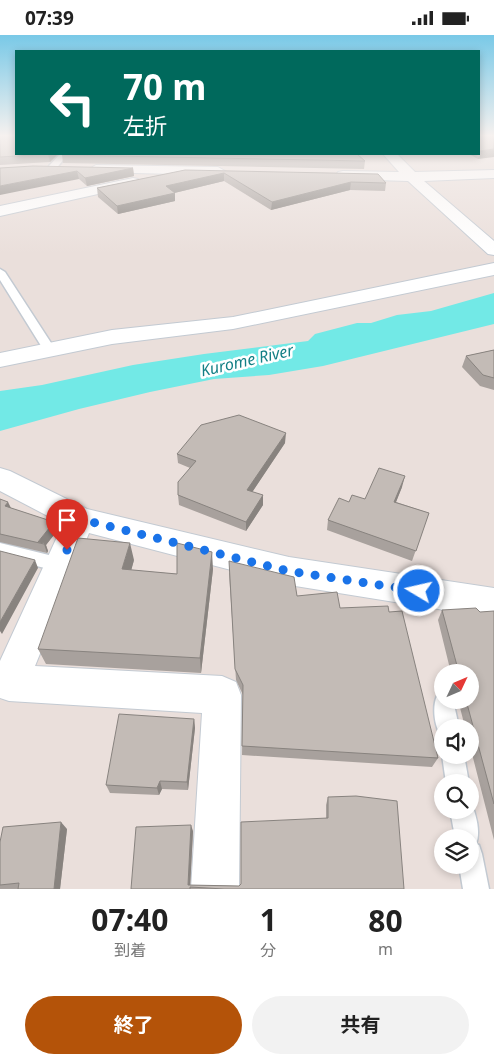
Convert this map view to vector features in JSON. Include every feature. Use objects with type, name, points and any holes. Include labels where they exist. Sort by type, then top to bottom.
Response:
[{"type":"street","points":[[0,211],[170,175]]},
{"type":"street","points":[[331,175],[411,177],[470,175]]},
{"type":"street","points":[[411,177],[494,250]]},
{"type":"street","points":[[0,360],[112,337],[234,323],[494,269]]},
{"type":"street","points":[[0,478],[80,519],[288,571],[494,603]]},
{"type":"street","points":[[80,519],[60,565],[11,653],[9,683],[222,695],[215,889]]},
{"type":"lane","points":[[0,272],[49,349]]},
{"type":"lane","points":[[0,550],[60,565]]},
{"type":"lane","points":[[474,874],[476,889]]},
{"type":"water","name":"Kurome River","points":[[494,293],[494,324],[323,366],[269,375],[214,379],[150,392],[0,431],[0,391],[42,385],[133,365],[308,341],[315,334],[357,323],[371,323],[397,315],[431,311]]},
{"type":"building","points":[[0,175],[57,175],[0,186]]},
{"type":"building","points":[[81,175],[100,175],[85,178]]},
{"type":"building","points":[[161,175],[216,175],[166,186],[175,193],[117,206],[97,188]]},
{"type":"building","points":[[227,175],[379,175],[386,183],[351,182],[272,202]]},
{"type":"building","points":[[494,350],[494,378],[483,375],[466,356]]},
{"type":"building","points":[[239,415],[286,433],[247,490],[263,495],[246,522],[178,495],[178,482],[196,461],[177,454],[201,425]]},
{"type":"building","points":[[379,468],[405,476],[394,502],[429,513],[416,551],[328,520],[339,498],[349,502],[352,495],[365,499]]},
{"type":"building","points":[[0,499],[8,502],[5,506],[54,522],[38,542],[44,544],[0,534]]},
{"type":"building","points":[[78,538],[130,543],[122,569],[177,574],[177,543],[212,552],[200,658],[38,649]]},
{"type":"building","points":[[0,551],[35,560],[0,622]]},
{"type":"building","points":[[229,561],[294,577],[297,596],[337,592],[340,608],[388,606],[389,612],[402,611],[434,742],[434,758],[242,746],[243,685],[235,669]]},
{"type":"building","points":[[476,608],[480,612],[494,611],[494,804],[479,748],[479,719],[471,719],[468,709],[479,709],[479,664],[457,664],[442,610]]},
{"type":"building","points":[[119,714],[194,719],[187,782],[160,781],[157,788],[106,785]]},
{"type":"building","points":[[356,796],[397,801],[404,889],[224,889],[190,887],[190,889],[131,889],[136,827],[191,825],[188,885],[239,886],[241,884],[241,822],[328,818],[328,797]]},
{"type":"building","points":[[61,822],[54,889],[18,889],[19,883],[0,885],[0,842],[3,827]]},
{"type":"route","points":[[67,550],[80,519],[288,571],[419,591]]}]
